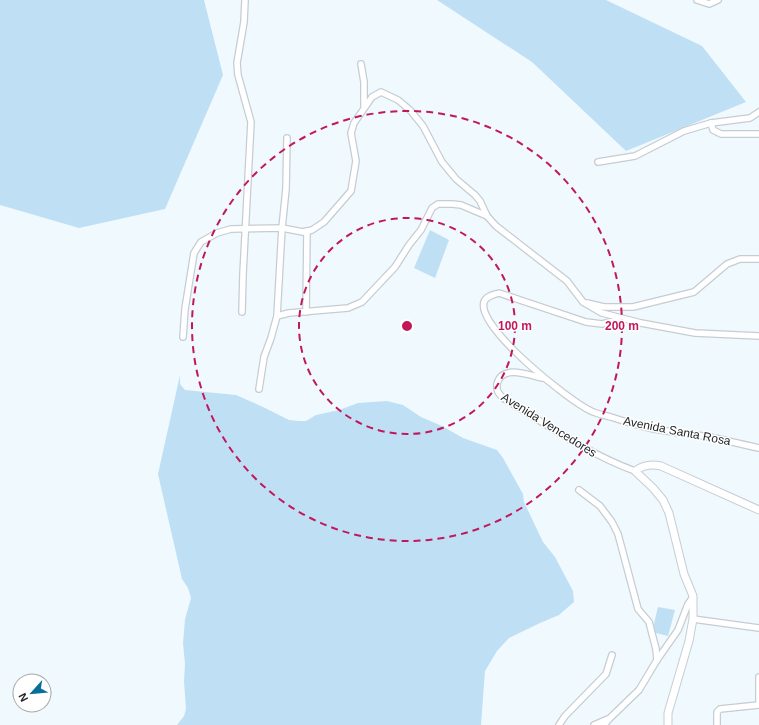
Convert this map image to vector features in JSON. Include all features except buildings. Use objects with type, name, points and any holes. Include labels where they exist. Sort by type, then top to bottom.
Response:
[{"type":"street","points":[[242,312],[245,228],[252,122],[238,75],[237,63],[244,22],[245,0]]},
{"type":"street","points":[[696,0],[709,4],[718,0]]},
{"type":"street","points":[[361,64],[364,82],[364,106]]},
{"type":"street","points":[[183,337],[185,309],[194,253],[201,242],[217,233],[231,229],[282,228],[303,232],[312,230],[324,222],[350,191],[356,161],[351,133],[354,123],[364,106],[372,97],[382,92],[398,100],[410,110],[423,126],[442,162],[456,179],[475,195],[480,201],[487,216],[501,232],[567,281],[583,302],[602,312],[641,323],[695,333],[759,336]]},
{"type":"street","points":[[598,162],[635,156],[684,131],[711,123],[750,118],[759,112]]},
{"type":"street","points":[[711,123],[713,130],[721,134],[759,134]]},
{"type":"street","points":[[259,389],[264,357],[277,316],[282,228],[286,190],[287,138]]},
{"type":"street","points":[[277,316],[288,313],[348,308],[362,302],[395,267],[421,230],[432,208],[438,204],[452,204],[461,206],[487,216]]},
{"type":"street","points":[[306,312],[307,231]]},
{"type":"street","points":[[583,302],[604,307],[632,307],[694,292],[727,264],[740,259],[759,259]]},
{"type":"street","name":"Avenida Santa Rosa","points":[[626,319],[602,324],[586,322],[499,294],[489,296],[484,300],[483,308],[486,317],[499,334],[542,378],[591,411],[642,426],[666,431],[701,435],[759,448]]},
{"type":"street","name":"Avenida Vencedores","points":[[542,378],[513,371],[505,373],[499,379],[496,387],[498,394],[503,398],[591,452],[635,471]]},
{"type":"street","points":[[668,725],[668,713],[688,645],[693,619],[692,593],[684,574],[669,513],[663,500],[635,471],[648,465],[661,466],[759,510]]},
{"type":"street","points":[[579,490],[600,506],[612,522],[618,534],[638,609],[649,622],[656,648],[657,660]]},
{"type":"street","points":[[604,725],[639,690],[657,660],[678,630],[692,593]]},
{"type":"street","points":[[693,619],[759,628]]},
{"type":"street","points":[[559,725],[565,716],[606,674],[612,655]]},
{"type":"street","points":[[716,725],[717,712],[720,709],[759,704],[759,677]]},
{"type":"street","points":[[594,725],[610,718]]},
{"type":"shaded area","points":[[0,0],[204,0],[223,75],[165,209],[79,228],[0,205]]},
{"type":"shaded area","points":[[437,0],[606,0],[702,46],[746,102],[626,151],[532,62]]},
{"type":"shaded area","points":[[430,230],[449,240],[435,278],[414,268]]},
{"type":"shaded area","points":[[180,375],[180,384],[185,390],[236,395],[289,420],[306,421],[316,415],[339,410],[358,403],[387,401],[403,405],[421,417],[442,426],[463,438],[497,450],[523,494],[524,502],[543,542],[555,557],[573,591],[574,602],[559,615],[509,638],[497,651],[485,671],[481,725],[177,725],[184,716],[186,709],[183,643],[185,619],[191,598],[188,588],[182,579],[158,474]]},
{"type":"shaded area","points":[[658,607],[675,610],[668,636],[652,632]]}]
